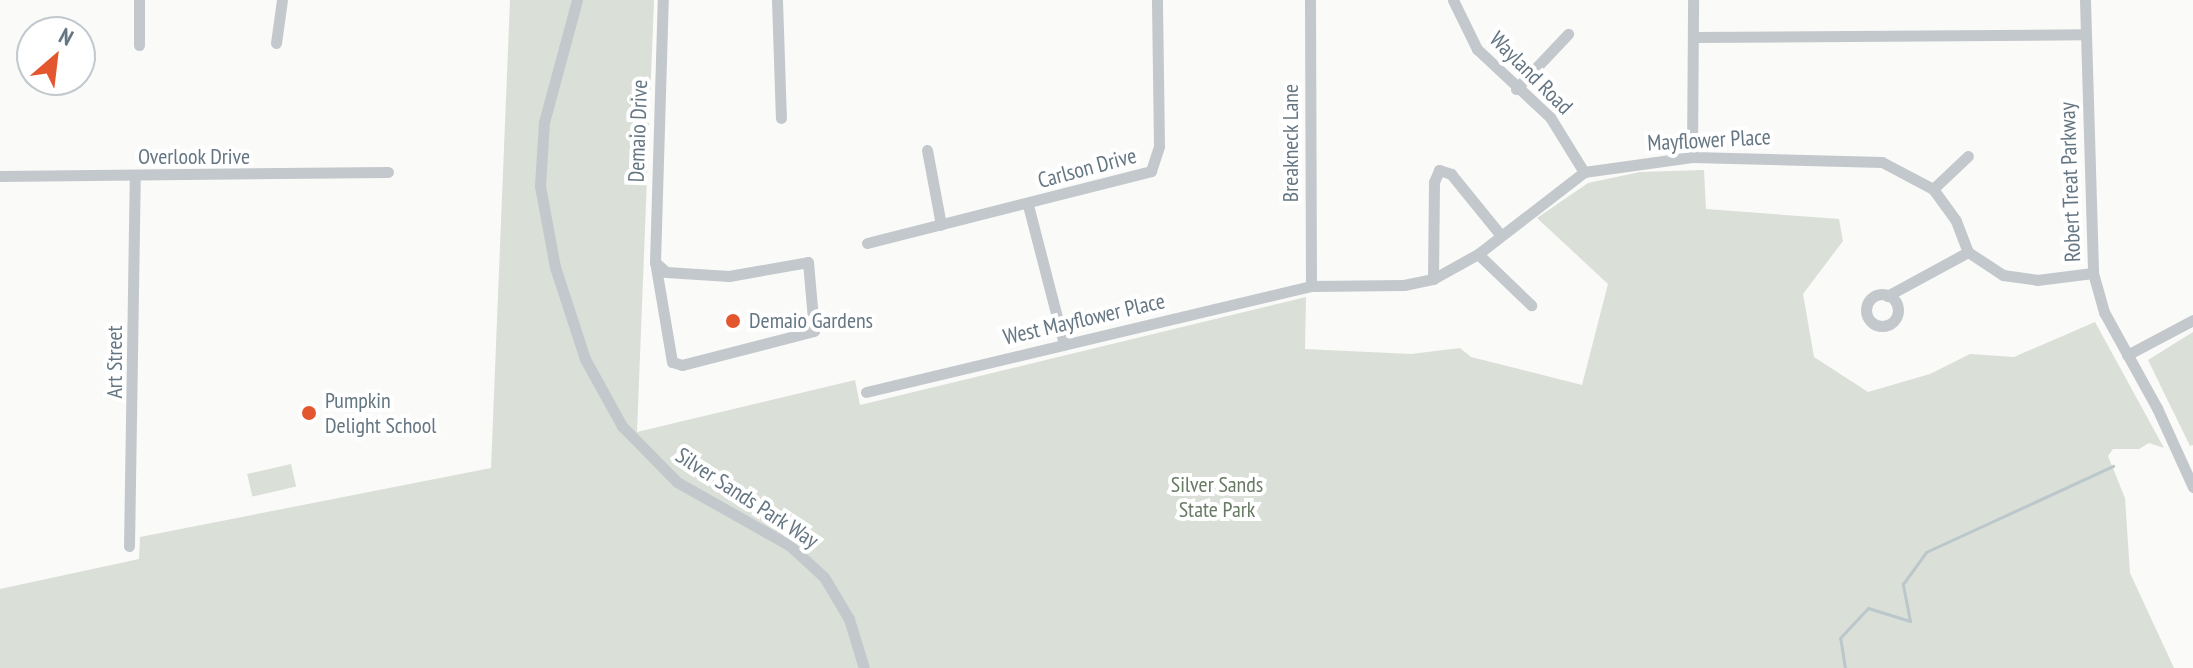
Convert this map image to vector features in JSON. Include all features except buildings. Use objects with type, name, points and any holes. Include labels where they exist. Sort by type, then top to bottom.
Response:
[{"type":"street","points":[[139,0],[139,45]]},
{"type":"street","points":[[276,43],[282,0]]},
{"type":"street","name":"Silver Sands Park Way","points":[[577,0],[544,122],[540,186],[555,267],[585,359],[622,426],[677,482],[789,545],[824,577],[849,619],[864,668]]},
{"type":"street","name":"Demaio Drive","points":[[655,262],[666,272],[729,276],[808,262],[816,323],[809,336],[677,365],[669,354],[655,262],[663,0]]},
{"type":"street","points":[[777,0],[781,118]]},
{"type":"street","name":"Carlson Drive","points":[[867,243],[1028,205],[1151,171],[1159,146],[1157,0]]},
{"type":"street","name":"Breakneck Lane","points":[[1310,0],[1311,286]]},
{"type":"street","name":"Wayland Road","points":[[1453,0],[1477,49],[1516,89],[1550,117],[1584,172]]},
{"type":"street","points":[[1692,157],[1693,0]]},
{"type":"street","name":"Robert Treat Parkway","points":[[2085,0],[2093,273],[2104,312],[2193,487]]},
{"type":"street","points":[[1516,89],[1568,34]]},
{"type":"street","points":[[1694,37],[2086,34]]},
{"type":"street","points":[[927,150],[941,225]]},
{"type":"street","points":[[1933,189],[1968,156]]},
{"type":"street","name":"Mayflower Place","points":[[1311,286],[1404,285],[1433,279],[1478,254],[1499,233],[1584,172],[1692,157],[1867,158],[1907,172],[1933,189],[1956,221],[1968,252]]},
{"type":"street","points":[[1433,279],[1434,182],[1439,170],[1451,174],[1499,233]]},
{"type":"street","name":"Overlook Drive","points":[[0,176],[135,178],[388,172]]},
{"type":"street","name":"Art Street","points":[[129,546],[135,178]]},
{"type":"street","points":[[1028,205],[1064,344]]},
{"type":"street","points":[[1887,296],[1968,252],[2019,279],[2093,273]]},
{"type":"street","points":[[1478,254],[1531,305]]},
{"type":"street","name":"West Mayflower Place","points":[[866,392],[1311,286]]},
{"type":"street","points":[[2127,355],[2193,320]]},
{"type":"green space","name":"Silver Sands State Park","points":[[510,0],[654,0],[637,432],[855,380],[860,405],[1306,297],[1305,349],[1411,354],[1460,348],[1471,357],[1582,385],[1608,284],[1537,218],[1588,183],[1640,172],[1704,170],[1706,209],[1839,219],[1843,241],[1803,294],[1814,357],[1868,392],[1930,374],[1970,354],[2014,357],[2095,322],[2164,448],[2149,443],[2139,449],[2113,449],[2108,456],[2125,498],[2130,573],[2174,668],[0,668],[0,589],[139,559],[140,537],[491,468]]},
{"type":"green space","points":[[2193,332],[2193,445],[2190,446],[2148,360]]},
{"type":"green space","points":[[291,464],[296,486],[252,497],[247,474]]},
{"type":"waterway","points":[[1845,668],[1840,638],[1868,608],[1910,621],[1903,584],[1926,552],[2113,466]]},
{"type":"place","name":"Demaio Gardens","points":[[733,321]]},
{"type":"place","name":"Pumpkin Delight School","points":[[309,413]]}]
